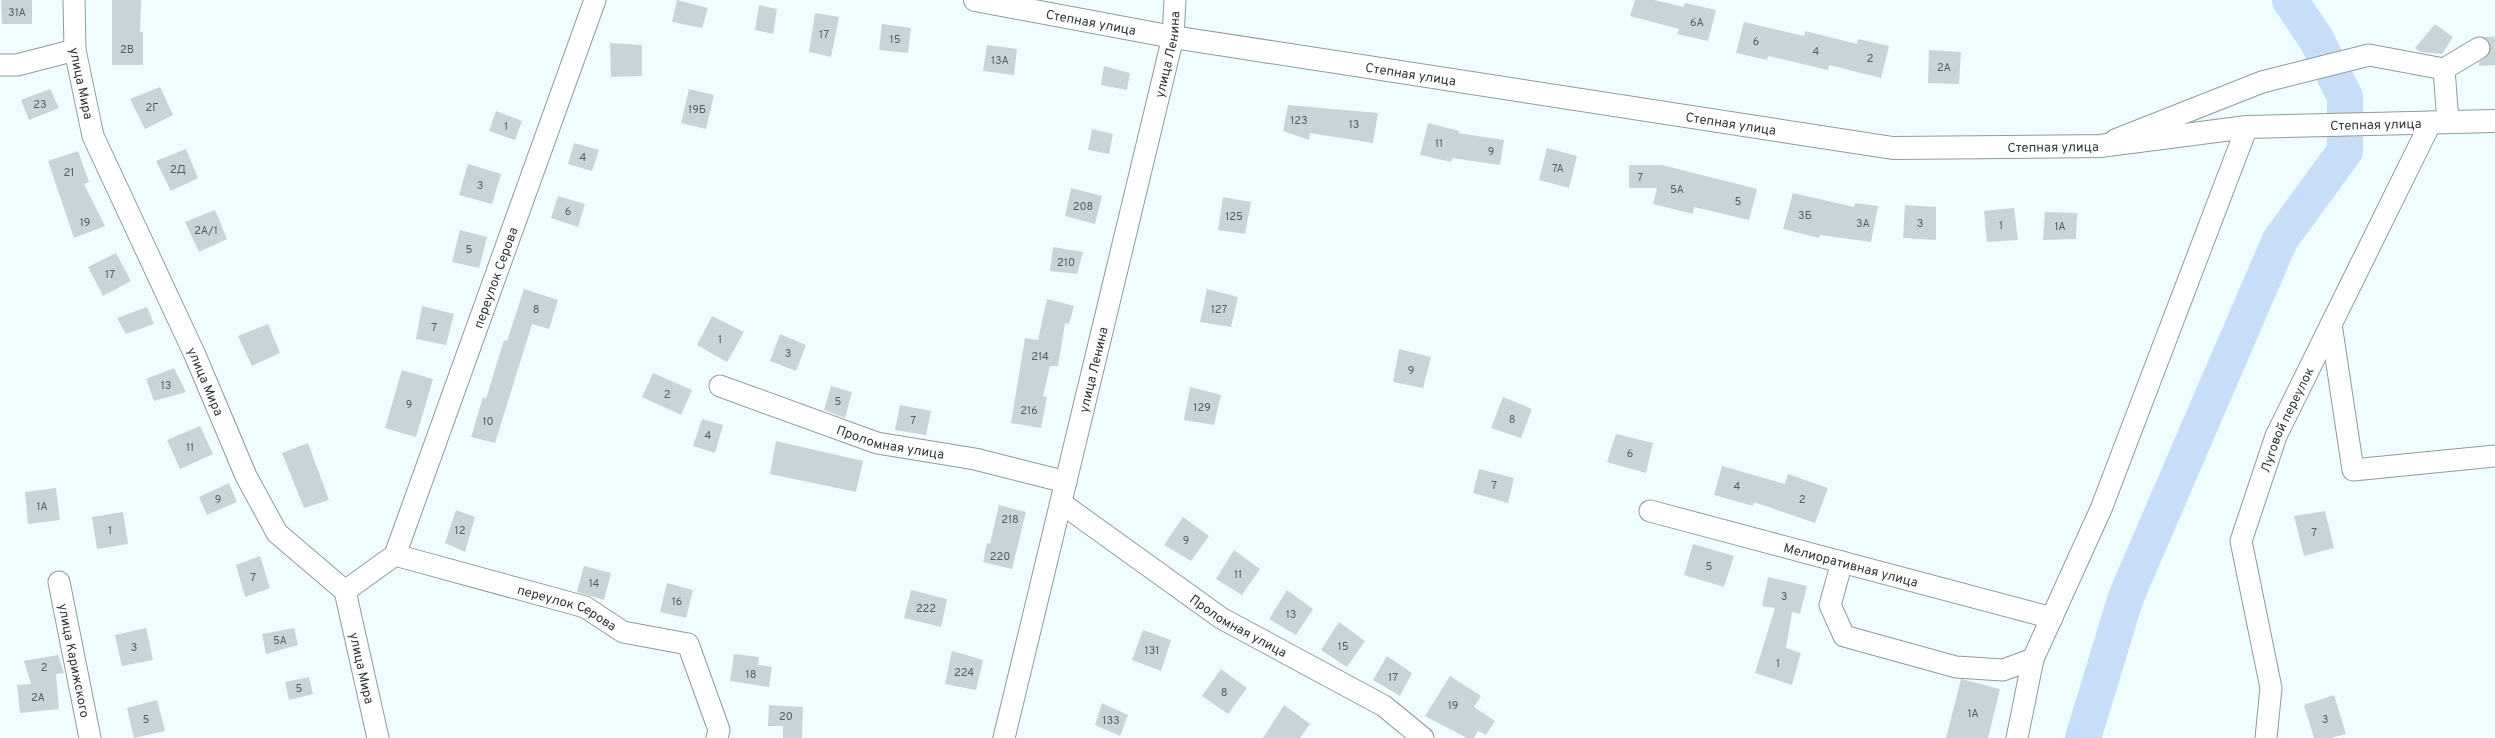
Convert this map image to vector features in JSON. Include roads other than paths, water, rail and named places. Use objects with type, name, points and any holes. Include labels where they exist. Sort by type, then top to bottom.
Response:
[{"type":"main road","name":"Степная улица","points":[[975,0],[1173,37],[1893,148],[2100,146],[2247,127],[2495,121]]},
{"type":"street","name":"улица Мира","points":[[74,0],[75,50],[93,136],[195,355],[246,476],[277,533],[345,591],[378,738]]},
{"type":"street","name":"переулок Серова","points":[[595,0],[395,555],[585,607],[623,632],[688,644],[719,730],[717,738]]},
{"type":"street","name":"улица Ленина","points":[[1004,738],[1173,37],[1175,0]]},
{"type":"street","points":[[2100,146],[2262,82],[2369,55],[2444,69],[2478,48]]},
{"type":"street","points":[[0,65],[17,66],[75,50]]},
{"type":"street","points":[[2439,122],[2444,69]]},
{"type":"street","name":"Луговой переулок","points":[[2266,738],[2271,688],[2241,541],[2276,436],[2331,324],[2439,122]]},
{"type":"street","points":[[2017,738],[2033,659],[2101,509],[2247,127]]},
{"type":"street","points":[[2331,324],[2353,470],[2495,456]]},
{"type":"street","name":"Проломная улица","points":[[720,386],[876,443],[975,459],[1066,482]]},
{"type":"street","name":"Проломная улица","points":[[1061,503],[1221,618],[1384,706],[1423,738]]},
{"type":"street","name":"Мелиоративная улица","points":[[1650,511],[2052,618]]},
{"type":"street","points":[[345,591],[395,555]]},
{"type":"street","points":[[1842,562],[1830,605],[1844,636],[1956,667],[2003,670],[2033,659]]},
{"type":"street","name":"улица Карижского","points":[[59,582],[90,738]]},
{"type":"waterway","points":[[2083,738],[2126,597],[2280,240],[2345,151],[2345,97],[2316,39],[2290,0]]},
{"type":"tunnel","points":[[2479,48],[2495,47]]}]
